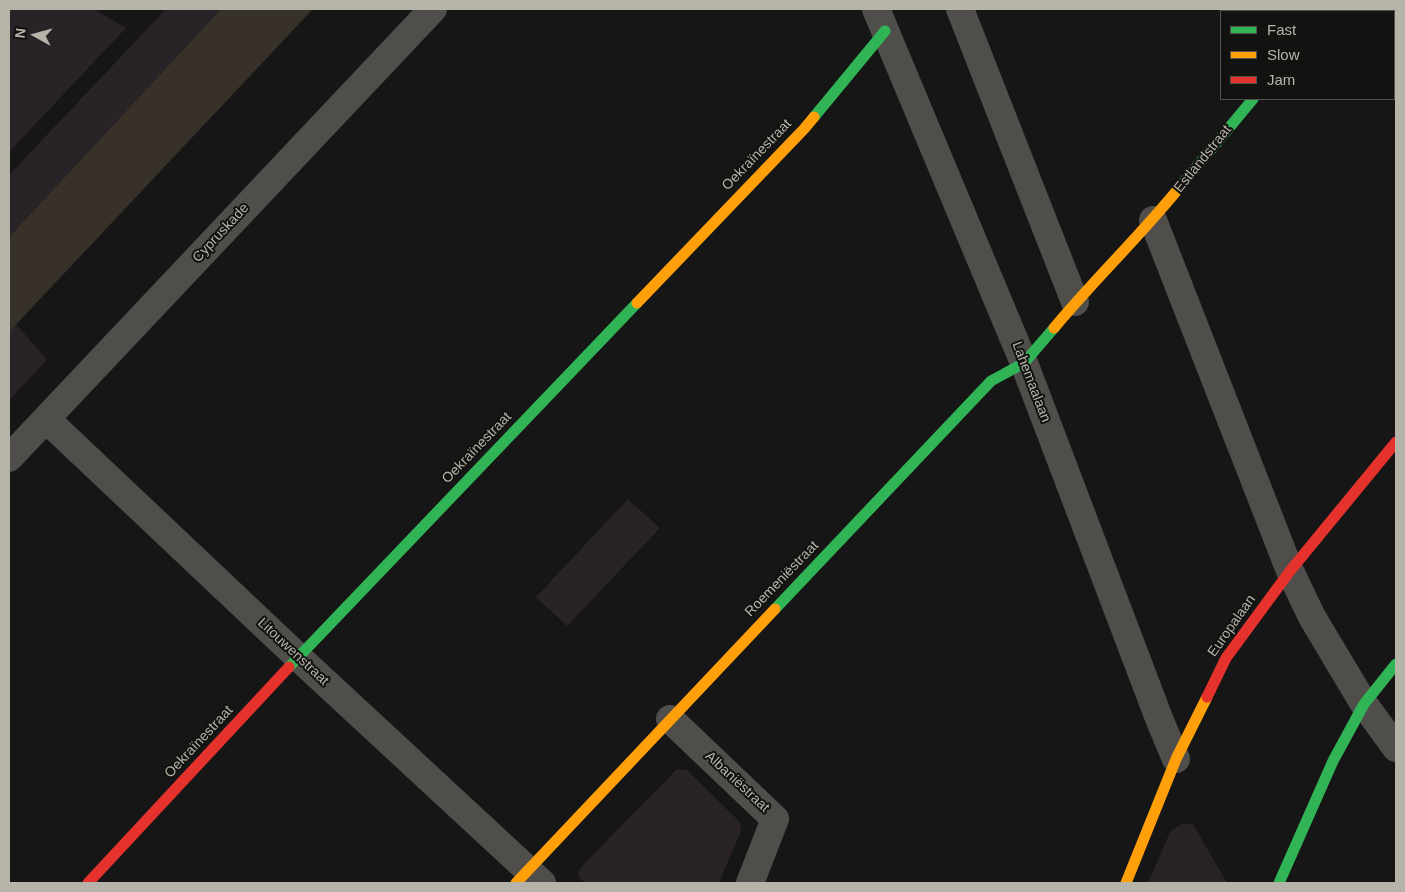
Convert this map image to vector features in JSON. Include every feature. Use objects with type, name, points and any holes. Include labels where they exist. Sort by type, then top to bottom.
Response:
[{"type":"street","name":"Cypruskade","points":[[9,458],[433,9]]},
{"type":"street","points":[[960,9],[1075,302],[1153,220],[1290,571],[1312,617],[1364,704],[1396,748]]},
{"type":"street","name":"Lahemaalaan","points":[[881,20],[1024,363],[1156,712],[1176,759]]},
{"type":"street","name":"Oekraïnestraat","points":[[88,883],[298,657],[804,129],[881,20]]},
{"type":"street","name":"Estlandstraat","points":[[1153,220],[1252,100]]},
{"type":"street","name":"Roemeniëstraat","points":[[529,879],[670,719],[991,381],[1024,363],[1075,302]]},
{"type":"street","name":"Litouwenstraat","points":[[46,418],[529,879]]},
{"type":"street","name":"Europalaan","points":[[1126,883],[1176,759],[1226,658],[1290,571],[1396,442]]},
{"type":"street","points":[[1279,883],[1333,761],[1364,704],[1396,664]]},
{"type":"street","name":"Albaniëstraat","points":[[670,719],[776,819],[750,883]]},
{"type":"shaded area","points":[[9,9],[94,9],[126,28],[9,152]]},
{"type":"shaded area","points":[[166,9],[221,9],[9,237],[9,175]]},
{"type":"shaded area","points":[[221,9],[313,9],[9,332],[9,237]]},
{"type":"shaded area","points":[[16,324],[47,360],[9,400],[9,332]]},
{"type":"shaded area","points":[[628,499],[660,528],[567,626],[536,597]]},
{"type":"shaded area","points":[[677,769],[687,770],[740,822],[741,831],[719,883],[585,883],[578,873],[582,866]]},
{"type":"shaded area","points":[[1181,824],[1193,824],[1227,883],[1148,883],[1170,832]]},
{"type":"traffic: fast","points":[[814,117],[885,31]]},
{"type":"traffic: fast","points":[[1179,188],[1252,100]]},
{"type":"traffic: fast","points":[[289,667],[637,303]]},
{"type":"traffic: fast","points":[[775,609],[991,381],[1024,363],[1054,328]]},
{"type":"traffic: fast","points":[[1279,883],[1333,761],[1364,704],[1396,664]]},
{"type":"traffic: slow","points":[[637,303],[814,117]]},
{"type":"traffic: slow","points":[[1054,328],[1179,188]]},
{"type":"traffic: slow","points":[[516,883],[775,609]]},
{"type":"traffic: slow","points":[[1126,883],[1176,759],[1207,697]]},
{"type":"traffic: jam","points":[[1207,697],[1226,658],[1290,571],[1396,442]]},
{"type":"traffic: jam","points":[[88,883],[289,667]]}]
